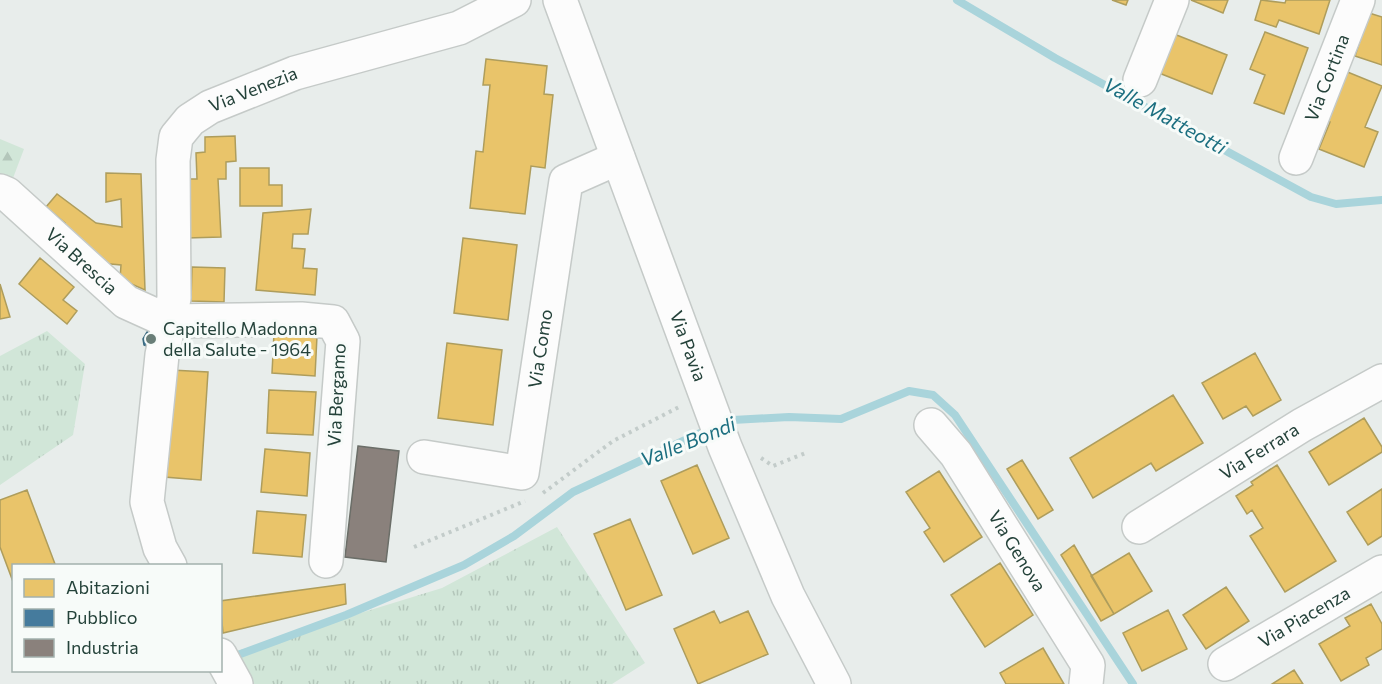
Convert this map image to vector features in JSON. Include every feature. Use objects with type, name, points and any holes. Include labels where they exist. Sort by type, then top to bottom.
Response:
[{"type":"street","name":"Via Venezia","points":[[168,321],[174,298],[173,159],[176,137],[190,120],[210,107],[295,73],[459,28],[514,0]]},
{"type":"street","name":"Via Pavia","points":[[560,0],[725,447],[788,596],[834,684]]},
{"type":"street","points":[[1140,80],[1172,0]]},
{"type":"street","name":"Via Cortina","points":[[1296,158],[1358,0]]},
{"type":"street","name":"Via Como","points":[[424,457],[522,473],[566,181],[618,158]]},
{"type":"street","name":"Via Brescia","points":[[0,191],[7,194],[126,302],[168,321]]},
{"type":"street","name":"Via Bergamo","points":[[168,321],[301,319],[333,322],[343,341],[326,561]]},
{"type":"street","points":[[168,321],[162,355],[147,502],[160,548],[169,564]]},
{"type":"street","name":"Via Ferrara","points":[[1139,527],[1302,425],[1382,381]]},
{"type":"street","name":"Via Genova","points":[[931,425],[956,454],[1088,665],[1086,684]]},
{"type":"street","name":"Via Piacenza","points":[[1225,664],[1382,572]]},
{"type":"street","points":[[222,660],[236,684]]},
{"type":"path","points":[[414,547],[494,516],[545,492],[613,441],[709,403]]},
{"type":"path","points":[[725,447],[743,439],[759,457],[773,466],[808,452]]},
{"type":"green space","points":[[0,139],[24,149],[7,194],[0,191]]},
{"type":"green space","points":[[47,331],[85,364],[73,435],[0,485],[0,356]]},
{"type":"green space","points":[[557,527],[645,663],[612,684],[236,684],[222,658],[222,656],[442,588]]},
{"type":"building: Abitazioni","points":[[1112,0],[1128,0],[1126,5]]},
{"type":"building: Abitazioni","points":[[1191,0],[1228,0],[1223,13]]},
{"type":"building: Abitazioni","points":[[1261,0],[1285,3],[1286,0],[1330,0],[1319,34],[1279,20],[1276,27],[1255,20]]},
{"type":"building: Abitazioni","points":[[1369,13],[1382,17],[1382,65],[1355,56]]},
{"type":"building: Abitazioni","points":[[1169,32],[1227,55],[1212,94],[1154,71]]},
{"type":"building: Abitazioni","points":[[1265,32],[1308,48],[1284,114],[1254,103],[1265,75],[1250,69]]},
{"type":"building: Abitazioni","points":[[486,59],[547,66],[544,94],[553,95],[545,168],[531,166],[525,214],[470,208],[476,151],[483,152],[490,85],[483,85]]},
{"type":"building: Abitazioni","points":[[1345,71],[1382,86],[1365,127],[1378,132],[1364,167],[1319,149],[1330,122],[1325,121]]},
{"type":"building: Abitazioni","points":[[235,136],[236,161],[226,162],[226,179],[218,179],[221,237],[187,238],[185,179],[197,179],[196,153],[205,152],[205,137]]},
{"type":"building: Abitazioni","points":[[240,168],[269,168],[269,185],[282,185],[282,206],[240,206]]},
{"type":"building: Abitazioni","points":[[106,173],[141,174],[145,290],[120,279],[121,265],[100,263],[68,235],[65,223],[46,207],[57,194],[96,223],[122,227],[121,199],[106,202]]},
{"type":"building: Abitazioni","points":[[311,209],[308,234],[293,234],[292,248],[305,249],[303,268],[317,269],[315,295],[256,290],[263,213]]},
{"type":"building: Abitazioni","points":[[463,238],[517,245],[508,320],[454,313]]},
{"type":"building: Abitazioni","points":[[40,258],[74,287],[63,300],[77,311],[67,324],[19,284]]},
{"type":"building: Abitazioni","points":[[192,267],[225,268],[224,302],[191,301]]},
{"type":"building: Abitazioni","points":[[0,284],[10,317],[0,319]]},
{"type":"building: Abitazioni","points":[[274,333],[317,336],[315,376],[272,373]]},
{"type":"building: Abitazioni","points":[[447,343],[502,350],[493,425],[438,418]]},
{"type":"building: Abitazioni","points":[[1255,353],[1281,400],[1253,416],[1246,406],[1223,419],[1202,383]]},
{"type":"building: Abitazioni","points":[[171,370],[208,372],[201,480],[164,477]]},
{"type":"building: Abitazioni","points":[[269,390],[316,392],[313,435],[267,433]]},
{"type":"building: Abitazioni","points":[[1173,395],[1203,443],[1156,471],[1151,463],[1093,498],[1070,458]]},
{"type":"building: Abitazioni","points":[[1364,418],[1382,447],[1382,452],[1329,485],[1309,452]]},
{"type":"building: Abitazioni","points":[[265,449],[310,453],[307,496],[261,492]]},
{"type":"building: Abitazioni","points":[[1022,460],[1053,510],[1038,519],[1007,469]]},
{"type":"building: Abitazioni","points":[[697,465],[729,538],[693,554],[661,481]]},
{"type":"building: Abitazioni","points":[[1277,465],[1336,561],[1285,592],[1250,536],[1263,528],[1252,510],[1247,514],[1236,496],[1253,485],[1251,482]]},
{"type":"building: Abitazioni","points":[[939,471],[982,537],[944,562],[924,532],[930,528],[906,492]]},
{"type":"building: Abitazioni","points":[[1382,489],[1382,536],[1368,545],[1347,512]]},
{"type":"building: Abitazioni","points":[[27,490],[55,564],[12,564],[12,579],[0,547],[0,500]]},
{"type":"building: Abitazioni","points":[[257,511],[306,515],[302,557],[253,553]]},
{"type":"building: Abitazioni","points":[[630,519],[662,595],[626,610],[594,534]]},
{"type":"building: Abitazioni","points":[[1074,545],[1114,614],[1101,621],[1061,555]]},
{"type":"building: Abitazioni","points":[[1129,553],[1152,591],[1114,614],[1091,576]]},
{"type":"building: Abitazioni","points":[[1000,563],[1033,615],[985,647],[951,595]]},
{"type":"building: Abitazioni","points":[[345,584],[346,604],[223,633],[222,601]]},
{"type":"building: Abitazioni","points":[[1226,587],[1249,621],[1206,649],[1183,615]]},
{"type":"building: Abitazioni","points":[[1371,604],[1382,624],[1382,649],[1366,658],[1369,665],[1341,681],[1319,644],[1350,626],[1345,618]]},
{"type":"building: Abitazioni","points":[[1168,610],[1187,649],[1142,671],[1123,633]]},
{"type":"building: Abitazioni","points":[[714,611],[720,623],[748,611],[768,654],[698,684],[674,629]]},
{"type":"building: Abitazioni","points":[[1043,648],[1064,684],[1006,684],[1000,673]]},
{"type":"building: Abitazioni","points":[[1294,670],[1303,684],[1272,684]]},
{"type":"building: Pubblico","name":"Capitello Madonna della Salute - 1964","points":[[153,329],[151,348],[144,345],[143,339],[147,332]]},
{"type":"building: Industria","points":[[358,446],[399,451],[386,562],[345,557]]},
{"type":"waterway","name":"Valle Matteotti","points":[[957,0],[1055,58],[1311,197],[1336,204],[1382,200]]},
{"type":"waterway","name":"Valle Bondi","points":[[723,424],[733,420],[789,417],[841,419],[909,391],[933,395],[955,415],[1133,684]]},
{"type":"waterway","name":"Valle Bondi","points":[[238,661],[235,656],[346,615],[464,565],[514,536],[573,492],[709,429]]},
{"type":"place","name":"Capitello Madonna della Salute - 1964","points":[[151,339]]}]
